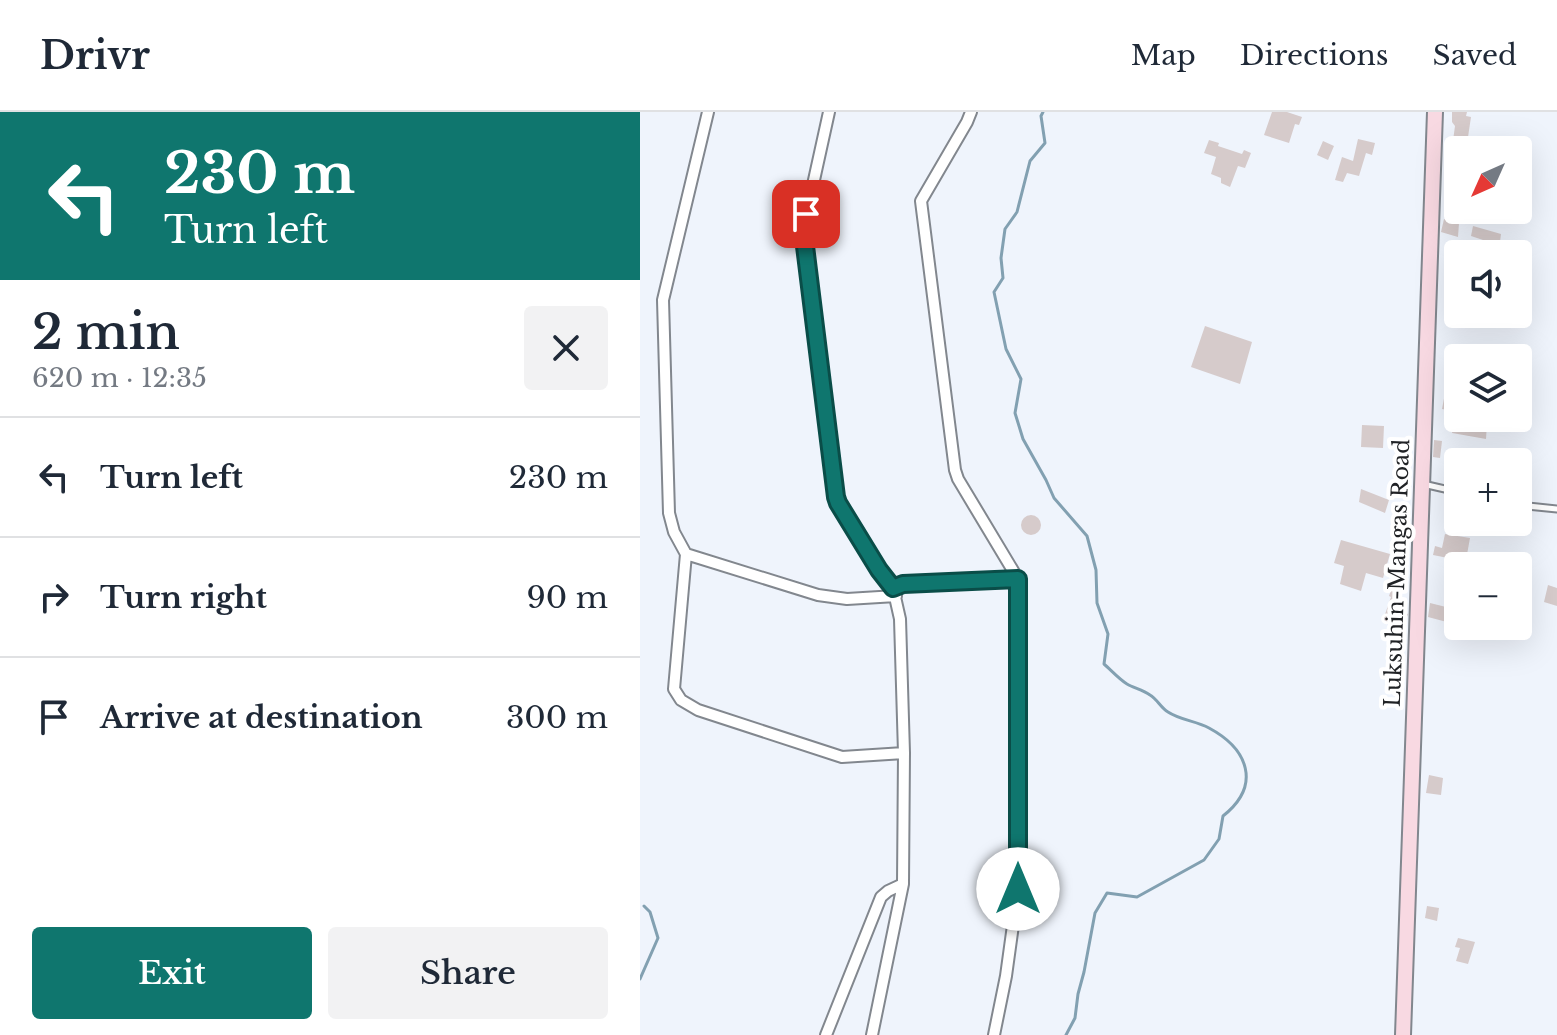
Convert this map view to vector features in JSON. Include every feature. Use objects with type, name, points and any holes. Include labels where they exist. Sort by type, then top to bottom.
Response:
[{"type":"main road","name":"Luksuhin-Mangas Road","points":[[1403,1035],[1435,112]]},
{"type":"street","points":[[708,112],[663,300],[669,513],[676,537],[686,554],[674,689],[681,700],[698,710],[842,757],[904,753]]},
{"type":"street","points":[[829,112],[803,230],[836,497],[894,592],[900,619],[904,753],[903,884],[872,1035]]},
{"type":"street","points":[[971,112],[921,201],[955,470],[1018,579],[1018,889],[994,1035]]},
{"type":"street","points":[[686,554],[818,595],[847,599],[894,592],[903,584],[1018,579]]},
{"type":"street","points":[[826,1035],[881,897],[903,884]]},
{"type":"lane","points":[[1422,484],[1444,489]]},
{"type":"lane","points":[[1532,506],[1557,509]]},
{"type":"building","points":[[1272,112],[1287,112],[1302,117],[1299,125],[1295,124],[1289,143],[1264,135]]},
{"type":"building","points":[[1452,112],[1467,112],[1466,116],[1471,117],[1468,136],[1454,136],[1455,126]]},
{"type":"building","points":[[1358,139],[1375,143],[1372,155],[1366,153],[1359,176],[1347,173],[1343,182],[1335,180],[1342,157],[1353,161]]},
{"type":"building","points":[[1209,140],[1242,154],[1244,150],[1251,153],[1245,168],[1238,166],[1230,187],[1211,174],[1216,157],[1204,153]]},
{"type":"building","points":[[1323,141],[1334,146],[1328,160],[1317,155]]},
{"type":"building","points":[[1444,219],[1444,224],[1459,224],[1458,237],[1441,232]]},
{"type":"building","points":[[1473,226],[1501,234],[1500,240],[1471,236]]},
{"type":"building","points":[[1205,326],[1252,342],[1240,384],[1191,367]]},
{"type":"building","points":[[1362,425],[1384,426],[1383,448],[1361,447]]},
{"type":"building","points":[[1486,432],[1486,439],[1452,433]]},
{"type":"building","points":[[1434,440],[1442,441],[1440,458],[1433,457]]},
{"type":"building","points":[[1361,489],[1389,500],[1385,513],[1359,502]]},
{"type":"building","points":[[1031,515],[1038,518],[1041,525],[1038,532],[1031,535],[1024,532],[1021,525],[1024,518]]},
{"type":"building","points":[[1445,536],[1470,538],[1467,552],[1444,552],[1444,557],[1433,555],[1435,546],[1442,548]]},
{"type":"building","points":[[1341,540],[1390,554],[1383,578],[1366,573],[1361,591],[1340,584],[1344,566],[1334,563]]},
{"type":"building","points":[[1548,585],[1557,588],[1557,606],[1544,602]]},
{"type":"building","points":[[1392,587],[1401,590],[1395,609],[1408,614],[1403,628],[1383,620]]},
{"type":"building","points":[[1430,603],[1444,606],[1444,621],[1428,617]]},
{"type":"building","points":[[1429,775],[1443,778],[1441,795],[1426,793]]},
{"type":"building","points":[[1427,906],[1439,908],[1437,921],[1425,918]]},
{"type":"building","points":[[1458,938],[1475,942],[1468,964],[1456,961],[1460,948],[1455,947]]},
{"type":"waterway","points":[[1043,112],[1045,143],[1030,161],[1017,212],[1005,229],[1001,258],[1003,278],[994,292],[1006,349],[1021,379],[1015,413],[1023,439],[1054,498],[1087,536],[1096,570],[1097,603],[1108,634],[1104,664],[1168,712],[1204,726],[1222,737],[1241,757],[1246,780],[1243,792],[1223,816],[1219,839],[1204,860],[1137,897],[1107,893],[1095,913],[1075,1018],[1066,1035]]},
{"type":"waterway","points":[[640,979],[658,938],[650,912],[644,906]]},
{"type":"route","points":[[806,214],[803,230],[838,503],[893,588],[903,584],[1018,579],[1018,889]]}]
